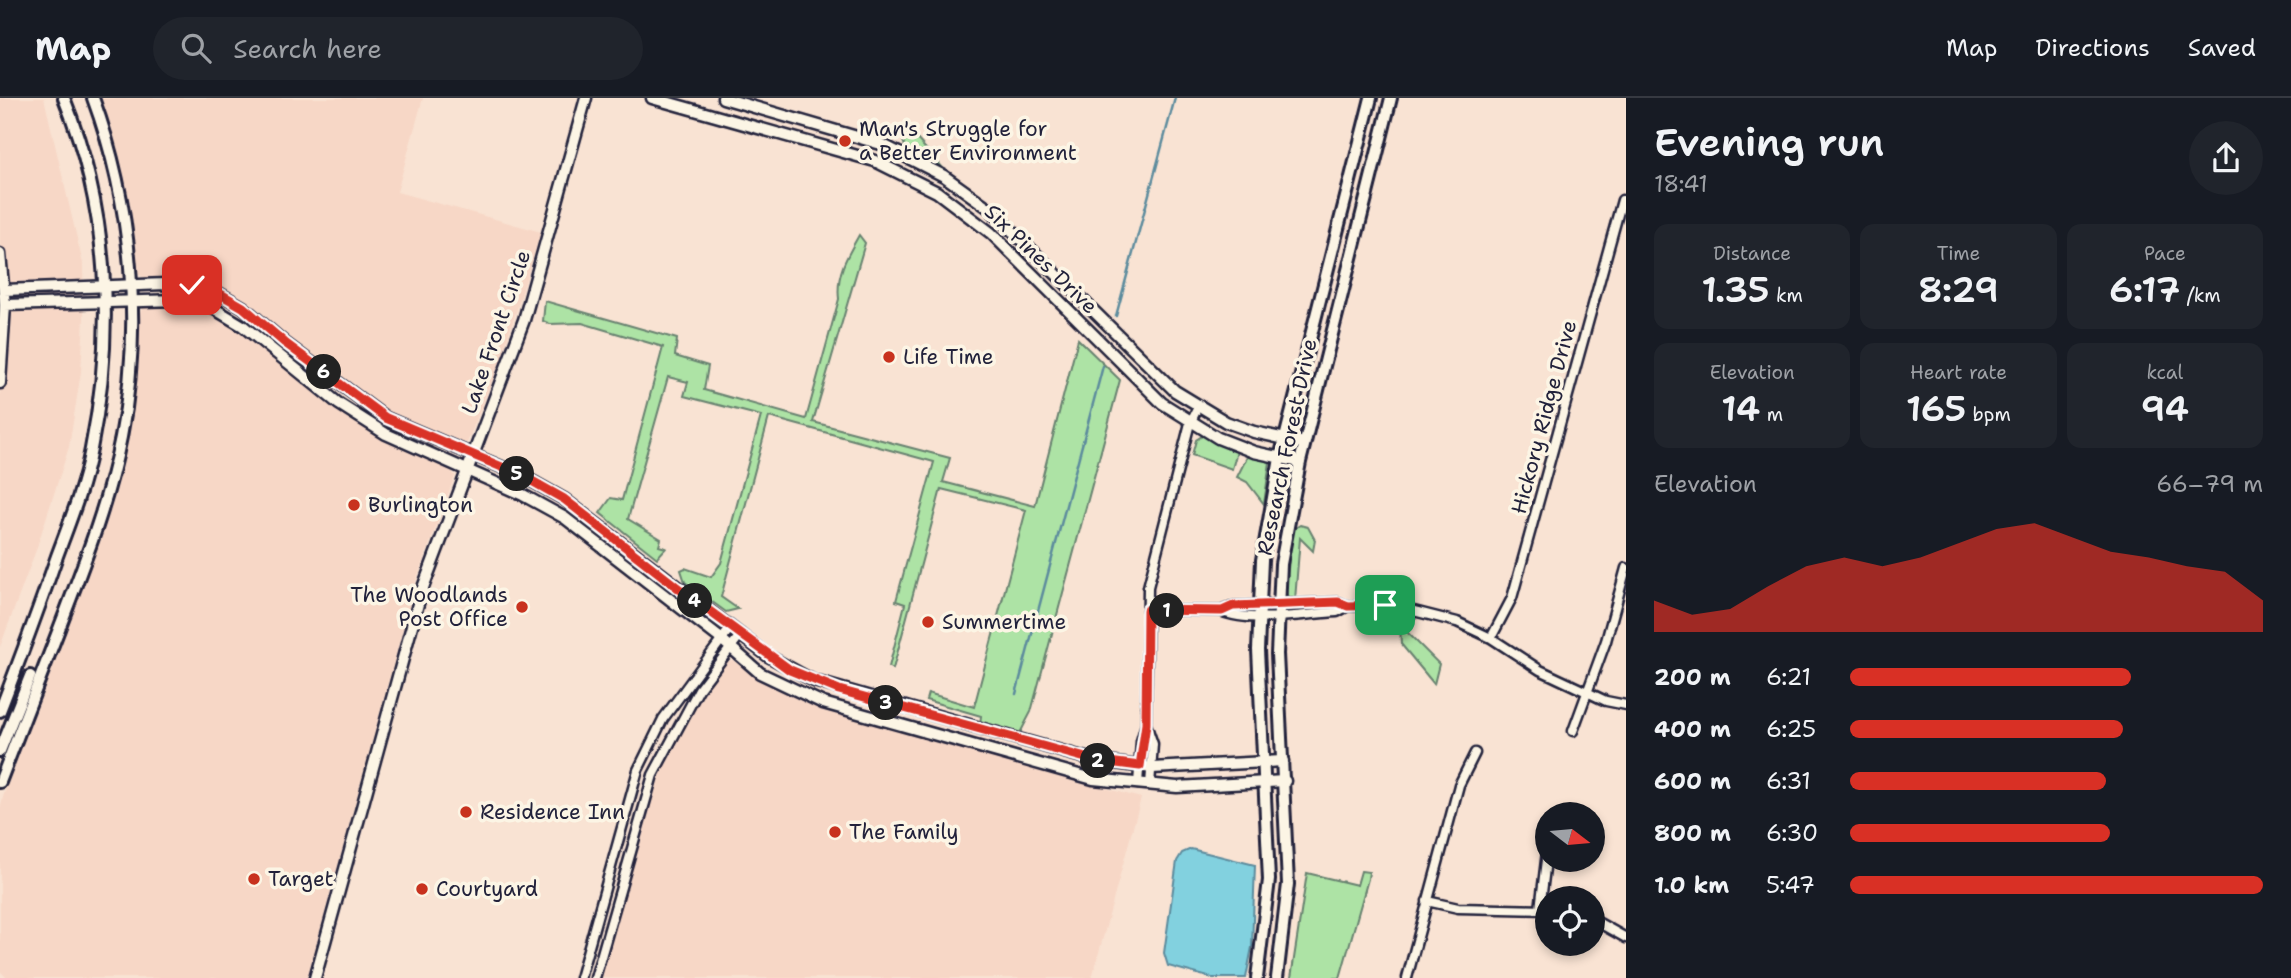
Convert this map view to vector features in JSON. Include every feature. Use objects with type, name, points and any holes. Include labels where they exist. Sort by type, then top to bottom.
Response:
[{"type":"main road","points":[[0,711],[80,493],[91,450],[104,364],[106,285],[101,235],[86,160],[64,98]]},
{"type":"main road","points":[[0,751],[28,695],[94,539],[121,437],[130,374],[131,284],[121,198],[93,98]]},
{"type":"main road","name":"Research Forest Drive","points":[[1257,978],[1269,880],[1258,611],[1266,533],[1280,458],[1371,98]]},
{"type":"main road","name":"Research Forest Drive","points":[[1277,978],[1288,884],[1285,781],[1278,689],[1278,610],[1286,527],[1304,443],[1391,98]]},
{"type":"main road","points":[[1331,258],[1344,282]]},
{"type":"main road","points":[[15,672],[35,678]]},
{"type":"main road","points":[[9,688],[28,695]]},
{"type":"main road","points":[[0,785],[28,695]]},
{"type":"street","name":"Lake Front Circle","points":[[315,978],[412,623],[524,320],[586,98]]},
{"type":"street","name":"Six Pines Drive","points":[[652,98],[876,161],[937,192],[991,233],[1139,384],[1190,423],[1218,438],[1300,462]]},
{"type":"street","name":"Six Pines Drive","points":[[723,98],[895,150],[958,185],[1002,220],[1175,391],[1226,422],[1304,443]]},
{"type":"street","name":"Hickory Ridge Drive","points":[[1491,638],[1512,598],[1624,201]]},
{"type":"street","points":[[991,233],[1002,220]]},
{"type":"street","points":[[0,254],[5,304],[0,383]]},
{"type":"street","points":[[4,290],[131,284],[192,285],[217,292],[243,307],[285,343],[386,418],[523,476],[564,499],[790,670],[839,690],[1093,760],[1152,768],[1283,761]]},
{"type":"street","points":[[5,304],[178,300],[213,308],[243,326],[340,404],[386,434],[565,518],[773,681],[836,708],[1093,779],[1150,785],[1285,781]]},
{"type":"street","points":[[1074,317],[1087,305]]},
{"type":"street","points":[[1139,784],[1146,724],[1147,610],[1153,564],[1190,423],[1199,405]]},
{"type":"street","points":[[1573,731],[1588,692],[1626,568]]},
{"type":"street","points":[[1147,610],[1222,611],[1233,606],[1258,611],[1338,602],[1348,606],[1385,605],[1408,609],[1457,622],[1491,638],[1540,670],[1588,692],[1626,705]]},
{"type":"street","points":[[580,978],[638,770],[663,719],[731,627]]},
{"type":"street","points":[[595,978],[653,775],[699,689],[741,634]]},
{"type":"street","points":[[1146,724],[1153,744],[1150,785]]},
{"type":"street","points":[[1407,978],[1459,785],[1475,753]]},
{"type":"street","points":[[1427,901],[1473,909],[1535,909]]},
{"type":"street","points":[[1605,924],[1626,938]]},
{"type":"shaded area","points":[[0,98],[44,98],[83,264],[84,318],[81,372],[69,447],[36,550],[0,647]]},
{"type":"shaded area","points":[[98,98],[423,98],[397,192],[541,232],[502,357],[467,443],[458,446],[390,414],[358,393],[256,312],[198,282],[148,280],[138,274],[118,164]]},
{"type":"shaded area","points":[[147,304],[177,304],[211,312],[231,323],[358,422],[385,439],[450,468],[455,476],[416,581],[307,978],[7,978],[0,971],[0,808],[11,769],[108,510],[122,462],[135,383],[136,315]]},
{"type":"shaded area","points":[[732,660],[789,694],[842,715],[1141,798],[1092,978],[599,978],[653,783],[672,742],[699,696],[727,662]]},
{"type":"green space","points":[[907,128],[943,168],[906,149],[903,141]]},
{"type":"green space","points":[[859,235],[865,243],[813,422],[950,458],[943,482],[1035,506],[1078,339],[1120,380],[1031,712],[1019,735],[980,724],[981,716],[926,700],[928,693],[974,707],[1026,510],[941,489],[893,669],[889,667],[905,604],[896,601],[934,462],[769,417],[721,597],[738,609],[726,612],[685,582],[681,570],[685,568],[711,577],[721,563],[761,416],[684,396],[688,382],[668,377],[628,519],[661,539],[659,546],[666,548],[657,558],[600,513],[611,498],[622,500],[663,347],[582,323],[550,324],[543,321],[545,301],[677,339],[675,356],[708,366],[704,390],[806,419],[839,299],[841,273]]},
{"type":"green space","points":[[1204,435],[1237,451],[1232,469],[1192,455],[1196,440]]},
{"type":"green space","points":[[1249,453],[1265,457],[1270,462],[1264,504],[1247,482],[1237,477]]},
{"type":"green space","points":[[1300,525],[1308,527],[1315,540],[1313,551],[1300,538],[1295,600],[1287,596],[1286,589],[1292,530]]},
{"type":"green space","points":[[1400,625],[1439,664],[1434,684],[1401,644]]},
{"type":"green space","points":[[1361,871],[1369,872],[1368,879],[1340,978],[1291,978],[1307,873],[1357,885]]},
{"type":"water","points":[[1191,849],[1255,865],[1252,947],[1246,978],[1212,978],[1168,966],[1164,953],[1177,861],[1182,853]]},
{"type":"waterway","points":[[1116,316],[1175,98]]},
{"type":"waterway","points":[[1016,694],[1103,366]]},
{"type":"place","name":"Man's Struggle for a Better Environment","points":[[845,141]]},
{"type":"place","name":"Life Time","points":[[889,357]]},
{"type":"place","name":"Burlington","points":[[354,505]]},
{"type":"place","name":"The Woodlands Post Office","points":[[522,607]]},
{"type":"place","name":"Summertime","points":[[928,622]]},
{"type":"place","name":"Residence Inn","points":[[466,812]]},
{"type":"place","name":"The Family","points":[[835,832]]},
{"type":"place","name":"Target","points":[[254,879]]},
{"type":"place","name":"Courtyard","points":[[422,889]]},
{"type":"route","points":[[192,285],[217,292],[243,307],[285,343],[386,418],[523,476],[564,499],[682,591],[790,670],[839,690],[1093,760],[1140,766],[1141,741],[1146,724],[1147,610],[1222,611],[1233,606],[1338,602],[1348,606],[1385,605]]}]
